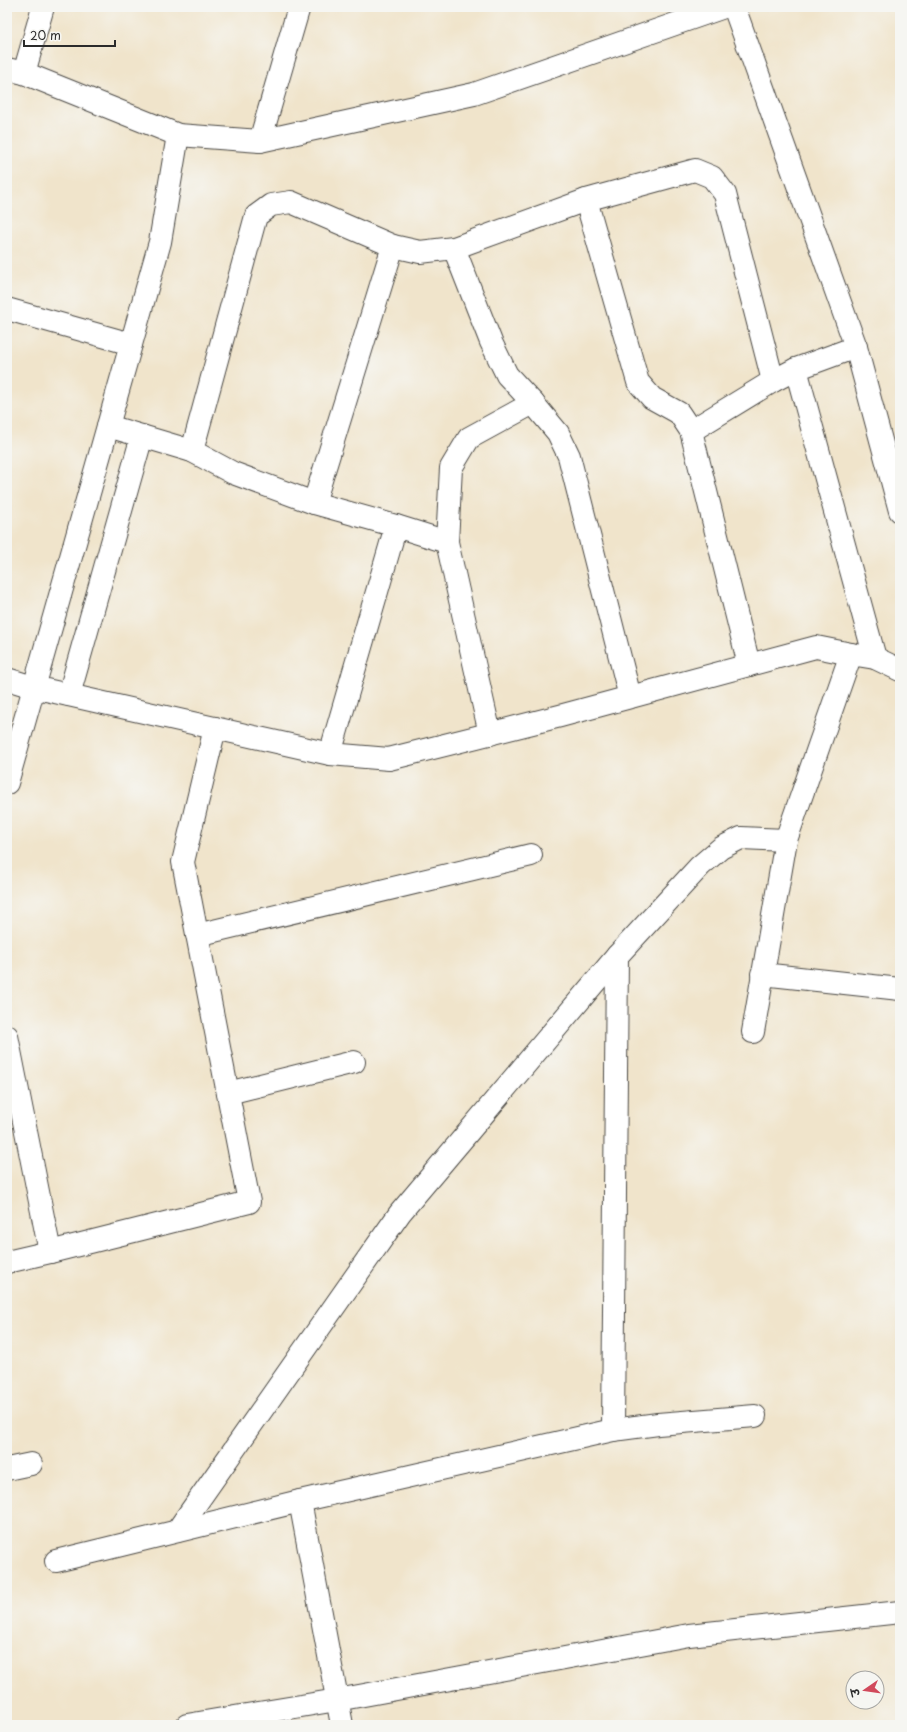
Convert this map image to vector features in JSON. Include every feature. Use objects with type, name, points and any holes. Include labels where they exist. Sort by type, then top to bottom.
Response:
[{"type":"street","points":[[43,7],[16,71],[178,135],[260,141],[474,94],[724,7]]},
{"type":"street","points":[[260,141],[300,7]]},
{"type":"street","points":[[734,7],[856,347],[900,511]]},
{"type":"street","points":[[7,783],[160,242],[178,135]]},
{"type":"street","points":[[192,451],[256,216],[271,205],[291,202],[393,246],[420,252],[454,248],[586,200],[695,170],[712,177],[725,194],[773,381]]},
{"type":"street","points":[[586,200],[638,382],[652,398],[679,413],[691,431],[749,665]]},
{"type":"street","points":[[314,503],[393,246]]},
{"type":"street","points":[[454,248],[491,342],[507,375],[558,433],[569,456],[630,697]]},
{"type":"street","points":[[7,309],[131,344]]},
{"type":"street","points":[[691,431],[773,381],[796,369],[856,347]]},
{"type":"street","points":[[796,369],[875,658]]},
{"type":"street","points":[[490,734],[447,542],[451,468],[469,438],[533,403]]},
{"type":"street","points":[[108,426],[192,451],[233,473],[314,503],[447,542]]},
{"type":"street","points":[[69,695],[142,436]]},
{"type":"street","points":[[330,754],[396,526]]},
{"type":"street","points":[[7,679],[33,687],[330,754],[389,759],[490,734],[816,647],[875,658],[900,670]]},
{"type":"street","points":[[753,1032],[786,840],[851,654]]},
{"type":"street","points":[[7,1262],[249,1202],[183,862],[215,728]]},
{"type":"street","points":[[177,1531],[400,1213],[617,956],[700,866],[721,848],[740,838],[786,840]]},
{"type":"street","points":[[197,935],[531,856]]},
{"type":"street","points":[[613,1430],[617,956]]},
{"type":"street","points":[[762,974],[900,989]]},
{"type":"street","points":[[7,1036],[50,1252]]},
{"type":"street","points":[[228,1093],[354,1062]]},
{"type":"street","points":[[56,1561],[300,1501],[613,1430],[658,1424],[755,1416]]},
{"type":"street","points":[[7,1470],[31,1464]]},
{"type":"street","points":[[300,1501],[342,1725]]},
{"type":"street","points":[[187,1725],[337,1700],[689,1635],[900,1612]]}]
